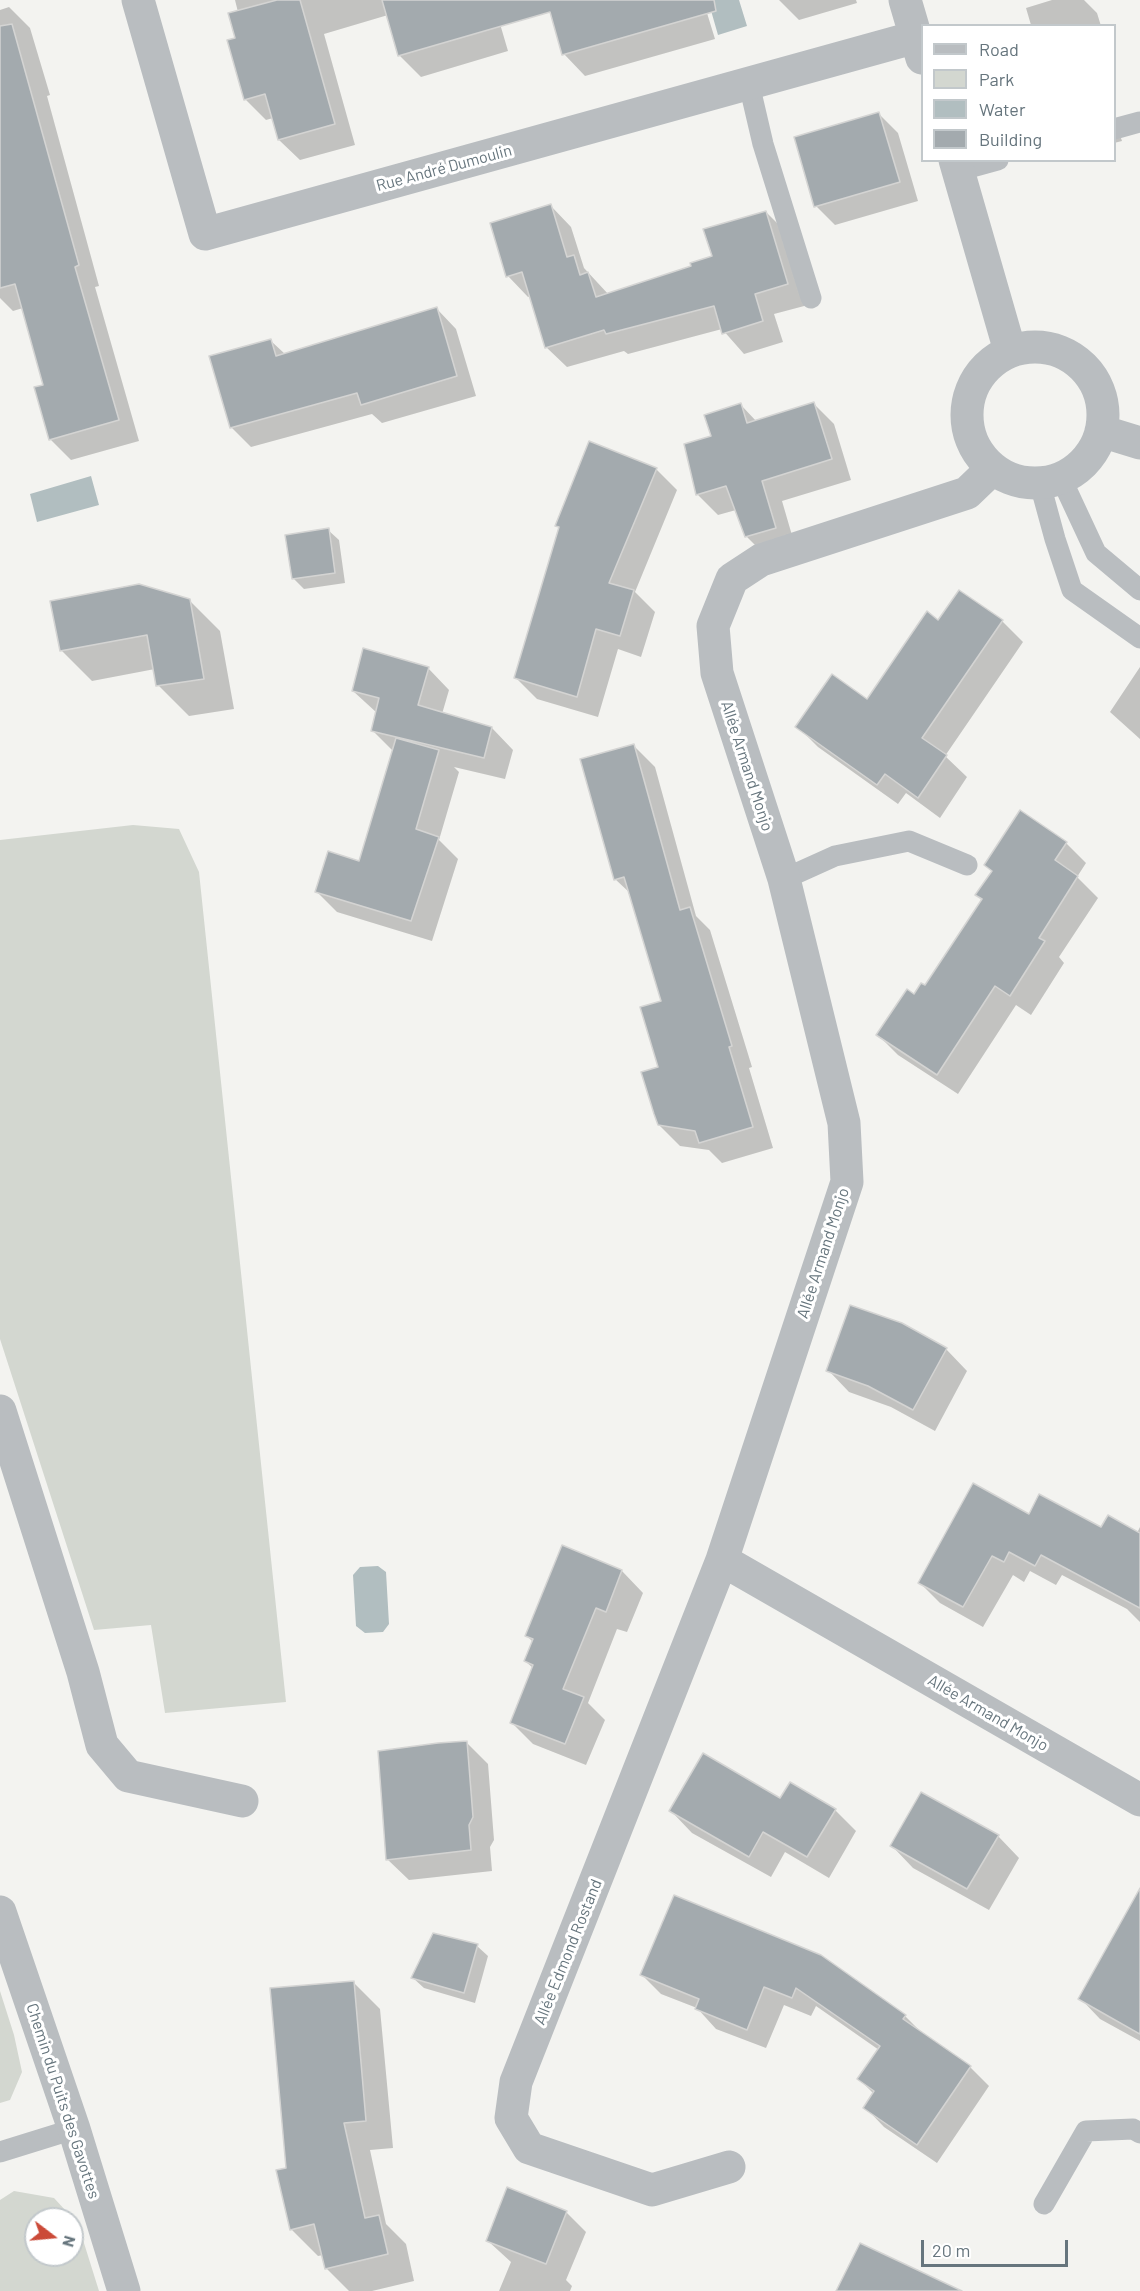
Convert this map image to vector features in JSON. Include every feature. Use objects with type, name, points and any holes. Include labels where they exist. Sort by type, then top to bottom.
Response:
[{"type":"street","name":"Rue André Dumoulin","points":[[138,0],[205,234],[749,84],[919,47]]},
{"type":"street","points":[[906,0],[919,47]]},
{"type":"street","points":[[956,166],[1010,351]]},
{"type":"street","points":[[1034,346],[1059,351],[1080,363],[1096,383],[1102,406],[1101,431],[1093,451],[1079,467],[1051,481],[1023,483],[1007,478],[992,469],[976,451],[968,429],[967,405],[975,383],[989,364],[1010,351],[1034,346]]},
{"type":"street","points":[[1101,431],[1140,443]]},
{"type":"street","name":"Allée Armand Monjo","points":[[992,469],[967,493],[761,560],[732,579],[713,626],[717,674],[784,879],[844,1123],[847,1182],[722,1560],[1140,1800]]},
{"type":"street","points":[[0,1411],[83,1672],[102,1745],[128,1776],[242,1800]]},
{"type":"street","name":"Allée Edmond Rostand","points":[[722,1560],[516,2082],[511,2118],[529,2148],[652,2190],[729,2167]]},
{"type":"street","name":"Chemin du Puits des Gavottes","points":[[0,1912],[74,2129],[124,2291]]},
{"type":"lane","points":[[749,84],[763,144],[811,298]]},
{"type":"lane","points":[[1116,128],[1140,122]]},
{"type":"lane","points":[[956,166],[984,162]]},
{"type":"lane","points":[[1051,481],[1096,553],[1140,590]]},
{"type":"lane","points":[[1051,481],[1072,590],[1140,638]]},
{"type":"lane","points":[[784,879],[836,856],[909,841],[967,865]]},
{"type":"lane","points":[[0,2152],[74,2129]]},
{"type":"lane","points":[[1044,2204],[1086,2131],[1132,2129],[1140,2133]]},
{"type":"green space","points":[[133,825],[179,829],[199,872],[286,1702],[165,1713],[151,1625],[94,1630],[0,1339],[0,840]]},
{"type":"green space","points":[[0,1991],[14,2035],[22,2072],[10,2100],[0,2103]]},
{"type":"green space","points":[[14,2191],[54,2198],[62,2207],[24,2207],[24,2267],[84,2267],[84,2243],[99,2291],[0,2291],[0,2200]]},
{"type":"water","points":[[708,0],[739,0],[747,26],[718,35]]},
{"type":"water","points":[[91,476],[99,505],[37,522],[30,494]]},
{"type":"water","points":[[378,1566],[386,1572],[389,1624],[383,1632],[365,1633],[356,1626],[353,1575],[360,1567]]},
{"type":"building","points":[[277,0],[300,0],[335,124],[278,140],[265,94],[244,100],[227,40],[235,38],[228,13]]},
{"type":"building","points":[[382,0],[714,0],[716,11],[562,55],[550,12],[398,56]]},
{"type":"building","points":[[12,24],[79,265],[75,267],[119,420],[49,440],[34,387],[43,385],[15,284],[0,288],[0,26]]},
{"type":"building","points":[[879,112],[900,182],[814,207],[794,137]]},
{"type":"building","points":[[551,204],[567,257],[574,255],[580,275],[588,272],[596,297],[691,266],[690,263],[712,256],[703,229],[766,211],[788,284],[755,294],[763,321],[722,334],[714,306],[606,334],[604,330],[545,348],[522,272],[506,277],[490,223]]},
{"type":"building","points":[[437,307],[457,376],[361,405],[357,393],[230,428],[209,356],[271,339],[276,356]]},
{"type":"building","points":[[814,402],[832,459],[762,481],[776,528],[745,537],[726,486],[696,495],[684,444],[711,436],[704,415],[741,403],[747,423]]},
{"type":"building","points":[[589,441],[657,468],[609,583],[634,590],[620,636],[596,629],[577,697],[514,678],[559,527],[555,526]]},
{"type":"building","points":[[329,528],[335,573],[292,579],[285,535]]},
{"type":"building","points":[[139,584],[190,599],[204,679],[156,686],[147,635],[60,651],[50,601]]},
{"type":"building","points":[[959,590],[1003,620],[922,738],[947,755],[918,798],[885,774],[877,785],[795,727],[832,674],[867,699],[927,611],[938,620]]},
{"type":"building","points":[[363,648],[429,667],[418,705],[492,727],[484,758],[371,731],[379,698],[352,691]]},
{"type":"building","points":[[396,738],[439,750],[416,829],[439,837],[411,921],[315,892],[328,851],[359,861]]},
{"type":"building","points":[[634,744],[680,910],[690,907],[732,1046],[729,1047],[753,1127],[699,1143],[695,1131],[658,1125],[654,1114],[641,1072],[658,1067],[640,1007],[661,1001],[624,877],[614,880],[580,759]]},
{"type":"building","points":[[1020,810],[1067,842],[1055,860],[1078,876],[1039,938],[1045,941],[1010,996],[995,986],[937,1075],[876,1035],[907,989],[914,994],[921,983],[925,985],[982,899],[975,895],[992,871],[984,865]]},
{"type":"building","points":[[850,1305],[902,1323],[947,1348],[913,1410],[868,1386],[826,1371]]},
{"type":"building","points":[[973,1483],[1029,1514],[1039,1494],[1101,1527],[1108,1515],[1140,1533],[1140,1608],[1041,1555],[1035,1566],[1009,1552],[1004,1562],[992,1556],[963,1607],[918,1583]]},
{"type":"building","points":[[562,1545],[622,1570],[606,1612],[596,1608],[563,1689],[584,1697],[565,1744],[510,1723],[533,1665],[524,1661],[533,1639],[525,1636]]},
{"type":"building","points":[[467,1741],[473,1817],[469,1825],[471,1850],[386,1860],[378,1751]]},
{"type":"building","points":[[703,1753],[780,1798],[790,1782],[836,1809],[807,1857],[763,1832],[749,1857],[669,1811]]},
{"type":"building","points":[[921,1792],[999,1835],[967,1889],[890,1846]]},
{"type":"building","points":[[1140,1888],[1140,2034],[1078,1999]]},
{"type":"building","points":[[674,1895],[821,1955],[906,2015],[903,2019],[971,2066],[917,2145],[863,2108],[874,2091],[857,2079],[880,2046],[796,1988],[792,1998],[764,1987],[747,2030],[695,2009],[699,1999],[640,1975]]},
{"type":"building","points":[[433,1933],[478,1944],[464,1993],[411,1978]]},
{"type":"building","points":[[354,1981],[366,2121],[344,2123],[365,2218],[379,2215],[388,2254],[325,2269],[314,2224],[290,2230],[276,2170],[286,2168],[270,1988]]},
{"type":"building","points":[[507,2187],[567,2211],[546,2264],[486,2241]]},
{"type":"building","points":[[860,2243],[962,2291],[836,2291]]}]
